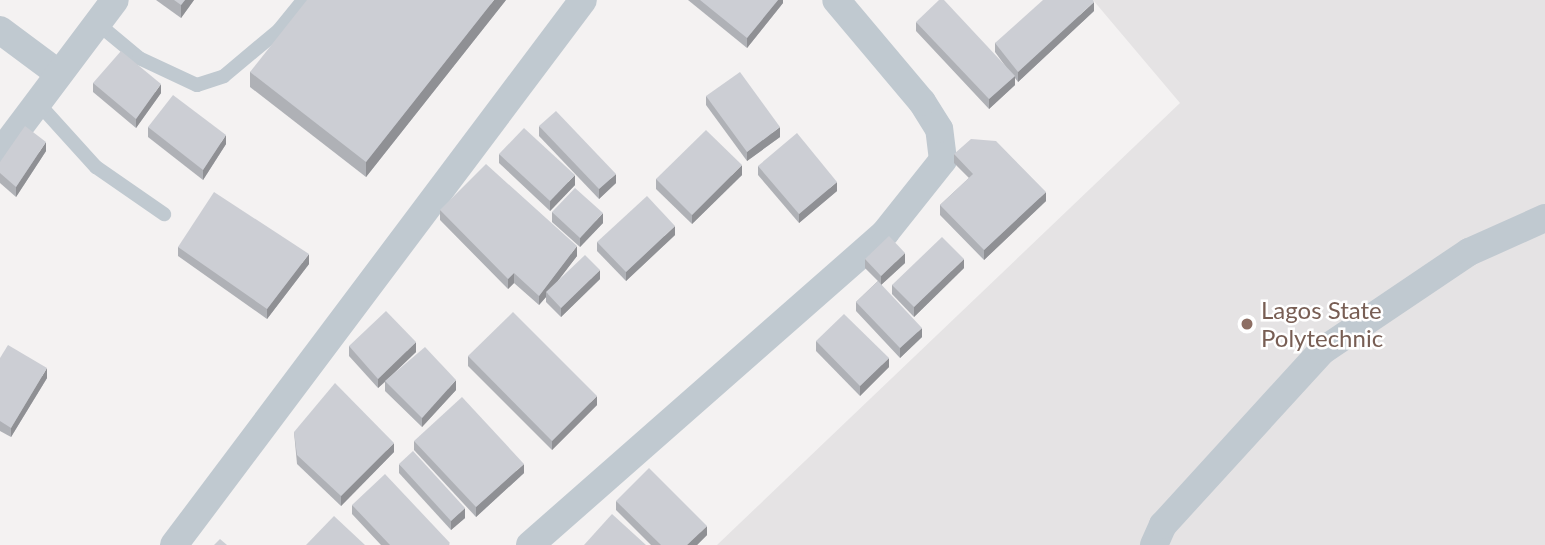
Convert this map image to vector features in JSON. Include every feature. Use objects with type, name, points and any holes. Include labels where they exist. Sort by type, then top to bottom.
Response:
[{"type":"street","points":[[3,143],[115,0]]},
{"type":"street","points":[[174,545],[583,0]]},
{"type":"street","points":[[530,545],[885,233],[943,160],[939,129],[922,102],[836,0]]},
{"type":"street","points":[[0,30],[58,73]]},
{"type":"street","points":[[1154,545],[1172,515],[1322,351],[1469,253],[1545,218]]},
{"type":"lane","points":[[97,23],[139,58],[197,85],[224,76],[279,30],[303,0]]},
{"type":"lane","points":[[37,102],[96,167],[163,214]]},
{"type":"shaded area","name":"Lagos State Polytechnic","points":[[1093,0],[1545,0],[1545,545],[717,545],[1180,103]]},
{"type":"building","points":[[307,0],[494,0],[366,162],[250,72]]},
{"type":"building","points":[[700,0],[778,0],[747,38]]},
{"type":"building","points":[[939,0],[944,0],[1015,76],[989,99],[916,22]]},
{"type":"building","points":[[1043,0],[1094,2],[1018,72],[995,43]]},
{"type":"building","points":[[121,51],[161,84],[136,119],[93,83]]},
{"type":"building","points":[[740,72],[780,127],[747,152],[706,96]]},
{"type":"building","points":[[173,95],[226,135],[203,170],[148,127]]},
{"type":"building","points":[[556,111],[616,174],[599,189],[539,126]]},
{"type":"building","points":[[25,126],[46,142],[16,187],[0,173],[0,162]]},
{"type":"building","points":[[524,128],[575,175],[550,201],[499,154]]},
{"type":"building","points":[[706,130],[742,165],[692,215],[656,179]]},
{"type":"building","points":[[797,133],[837,182],[799,214],[758,166]]},
{"type":"building","points":[[971,139],[996,141],[1046,192],[984,250],[940,205],[973,174],[954,154]]},
{"type":"building","points":[[486,164],[577,246],[539,296],[514,273],[508,279],[440,210]]},
{"type":"building","points":[[575,188],[603,213],[580,238],[552,212]]},
{"type":"building","points":[[214,192],[309,254],[267,309],[178,247]]},
{"type":"building","points":[[647,196],[675,226],[626,272],[597,242]]},
{"type":"building","points":[[889,236],[905,253],[881,276],[865,259]]},
{"type":"building","points":[[942,237],[964,259],[914,307],[892,285]]},
{"type":"building","points":[[585,255],[600,270],[561,308],[546,292]]},
{"type":"building","points":[[878,281],[922,328],[900,348],[856,302]]},
{"type":"building","points":[[386,311],[416,342],[378,379],[349,346]]},
{"type":"building","points":[[513,312],[597,396],[552,441],[468,356]]},
{"type":"building","points":[[844,314],[889,358],[860,386],[816,341]]},
{"type":"building","points":[[8,345],[47,368],[11,428],[0,421],[0,358]]},
{"type":"building","points":[[425,347],[456,380],[422,418],[385,381]]},
{"type":"building","points":[[335,383],[394,443],[341,496],[297,455],[294,432]]},
{"type":"building","points":[[462,397],[524,464],[476,507],[414,441]]},
{"type":"building","points":[[413,451],[465,508],[451,521],[399,464]]},
{"type":"building","points":[[649,468],[707,526],[687,545],[661,545],[616,501]]},
{"type":"building","points":[[385,474],[450,543],[448,545],[390,545],[352,505]]},
{"type":"building","points":[[612,514],[646,545],[584,545]]},
{"type":"building","points":[[334,516],[365,545],[306,545]]},
{"type":"building","points":[[220,539],[227,545],[214,545]]},
{"type":"place","name":"Lagos State Polytechnic","points":[[1247,324]]}]
